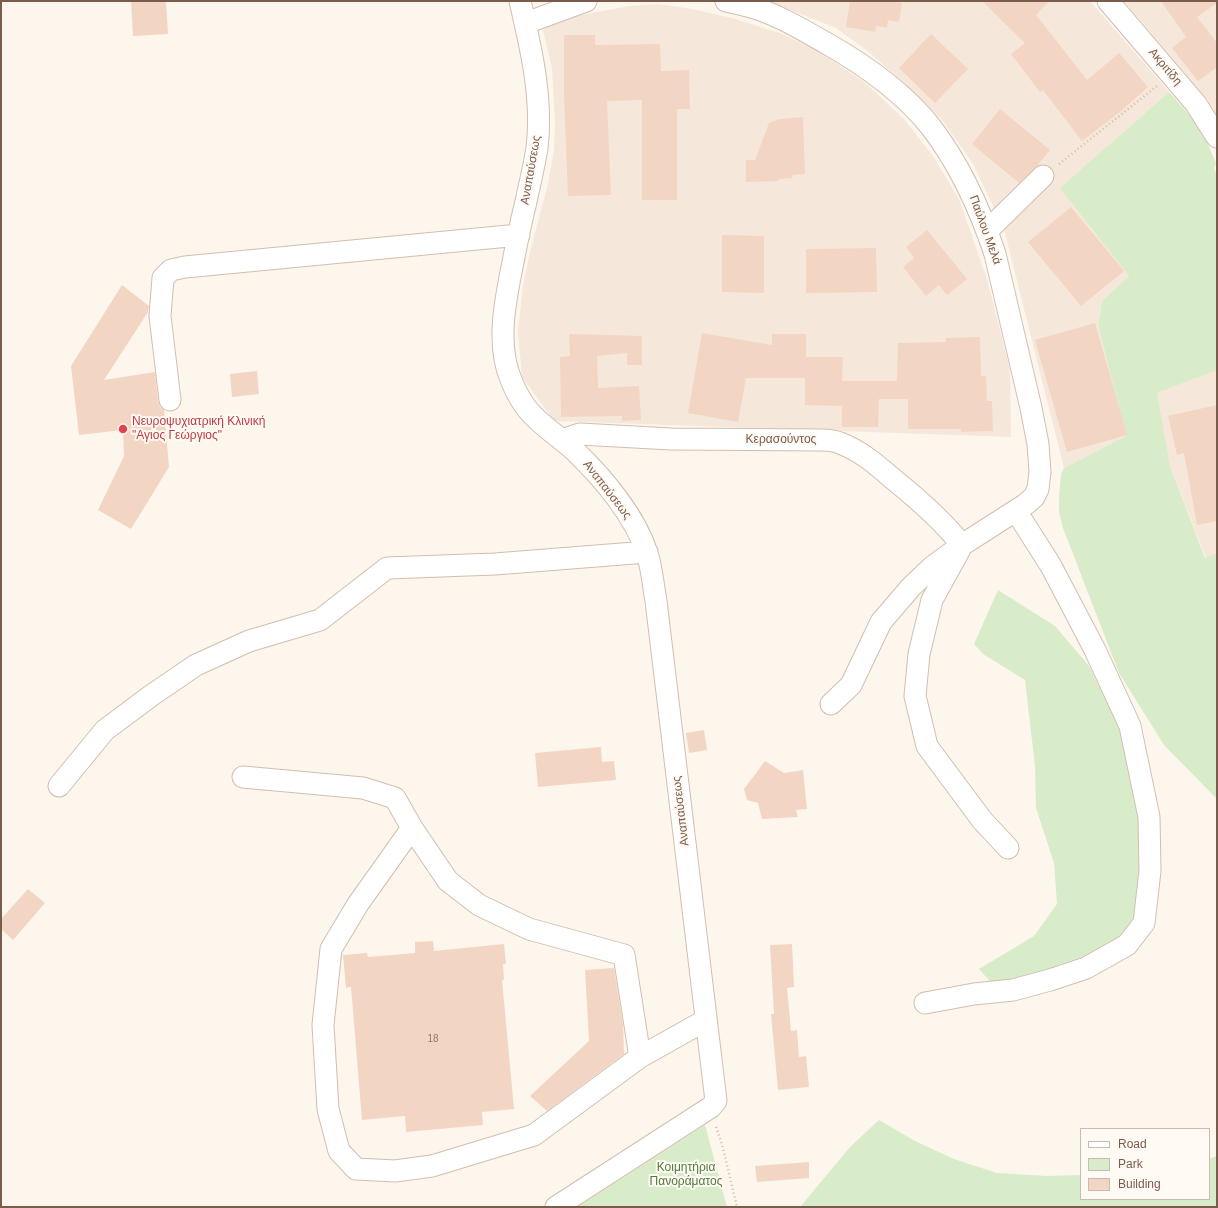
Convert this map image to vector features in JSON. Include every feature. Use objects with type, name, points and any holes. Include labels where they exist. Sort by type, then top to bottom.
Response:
[{"type":"street","name":"Αναπαύσεως","points":[[520,1],[526,23],[535,76],[539,126],[537,148],[505,310],[503,344],[505,360],[518,394],[528,410],[590,467],[618,500],[630,519],[647,552],[656,601],[716,1101],[711,1107],[556,1207]]},
{"type":"street","points":[[526,23],[586,1]]},
{"type":"street","name":"Παύλου Μελά","points":[[726,1],[755,8],[793,25],[853,58],[886,82],[908,103],[930,126],[950,154],[970,190],[988,231],[995,254],[1031,408],[1040,458],[1040,481],[1037,491],[1030,500],[1016,511],[962,545],[932,567],[893,606],[881,622],[851,685],[831,704]]},
{"type":"street","name":"Ακριτίδη","points":[[1108,1],[1196,104],[1217,137]]},
{"type":"street","points":[[988,231],[1043,176]]},
{"type":"street","points":[[170,400],[160,316],[163,278],[172,270],[185,267],[519,235]]},
{"type":"street","name":"Κερασούντος","points":[[562,440],[580,434],[671,439],[835,441],[862,454],[880,467],[925,507],[962,545]]},
{"type":"street","points":[[925,1003],[974,994],[1013,990],[1086,968],[1126,945],[1144,923],[1150,871],[1149,817],[1130,726],[1095,650],[1051,566],[1016,511]]},
{"type":"street","points":[[962,545],[932,600],[919,654],[915,696],[927,746],[982,820],[1008,848]]},
{"type":"street","points":[[59,786],[105,730],[196,665],[249,641],[320,620],[386,568],[496,564],[647,552]]},
{"type":"street","points":[[243,778],[363,788],[395,798],[412,828],[448,881],[479,905],[529,929],[624,955],[640,1057]]},
{"type":"street","points":[[412,828],[358,904],[331,949],[323,1025],[328,1109],[339,1151],[356,1169],[395,1171],[432,1166],[534,1135],[640,1057],[706,1020]]},
{"type":"path","points":[[1043,176],[1171,75]]},
{"type":"path","points":[[722,1144],[737,1207]]},
{"type":"shaded area","points":[[763,1],[1090,1],[1169,92],[1061,188],[1129,276],[1102,301],[1098,325],[1126,436],[1064,468],[1004,229],[973,164],[943,121],[902,81],[869,52],[836,28]]},
{"type":"shaded area","points":[[1124,1],[1217,1],[1217,117],[1207,99]]},
{"type":"shaded area","points":[[657,4],[693,9],[732,18],[780,33],[815,49],[864,82],[904,119],[933,156],[959,199],[987,279],[1010,370],[1011,437],[554,421],[522,377],[518,331],[523,286],[530,252],[548,184],[554,150],[555,124],[552,68],[543,30],[552,22],[580,15],[630,6]]},
{"type":"shaded area","points":[[1217,370],[1217,553],[1206,558],[1170,466],[1156,393]]},
{"type":"green space","points":[[1169,92],[1192,118],[1206,140],[1216,163],[1214,168],[1217,176],[1217,370],[1157,393],[1170,466],[1205,558],[1217,553],[1217,799],[1164,745],[1119,673],[1063,528],[1059,512],[1061,474],[1064,468],[1126,436],[1098,325],[1102,301],[1129,276],[1060,188]]},
{"type":"green space","points":[[998,590],[1055,626],[1089,666],[1120,728],[1142,832],[1139,907],[1134,929],[1093,953],[995,987],[979,969],[1034,936],[1057,904],[1054,863],[1036,808],[1035,766],[1025,680],[983,654],[974,644]]},
{"type":"green space","points":[[879,1120],[915,1141],[954,1159],[997,1173],[1047,1176],[1080,1175],[1080,1200],[1210,1200],[1210,1159],[1217,1156],[1217,1207],[800,1207],[850,1147]]},
{"type":"green space","name":"Κοιμητήρια Πανοράματος","points":[[705,1125],[727,1207],[577,1207]]},
{"type":"building","points":[[131,1],[166,1],[168,34],[133,36]]},
{"type":"building","points":[[850,1],[888,1],[902,3],[899,22],[888,20],[887,28],[876,26],[875,32],[846,27]]},
{"type":"building","points":[[982,1],[1049,1],[1036,15],[1087,80],[1119,53],[1148,87],[1121,111],[1082,141],[1043,90],[1040,92],[1011,54],[1025,43]]},
{"type":"building","points":[[1161,1],[1217,1],[1217,3],[1197,17],[1217,43],[1217,67],[1198,81],[1172,48],[1186,37]]},
{"type":"building","points":[[931,34],[968,69],[935,103],[899,68]]},
{"type":"building","points":[[564,35],[595,35],[595,45],[660,44],[661,71],[689,70],[690,109],[677,109],[677,200],[642,200],[642,100],[607,101],[611,195],[568,196],[564,96]]},
{"type":"building","points":[[1000,109],[1050,150],[1037,166],[1019,183],[972,144]]},
{"type":"building","points":[[803,117],[805,174],[793,175],[792,178],[779,179],[779,181],[746,182],[746,160],[755,160],[769,123],[780,119]]},
{"type":"building","points":[[1071,207],[1124,271],[1081,306],[1028,242]]},
{"type":"building","points":[[927,230],[967,279],[947,295],[939,285],[926,296],[903,267],[914,258],[906,247]]},
{"type":"building","points":[[722,235],[764,236],[764,293],[722,292]]},
{"type":"building","points":[[876,248],[877,292],[806,293],[806,249]]},
{"type":"building","points":[[122,285],[149,306],[148,312],[104,380],[155,372],[158,401],[160,407],[164,410],[169,467],[131,529],[98,510],[124,456],[123,430],[79,435],[71,366]]},
{"type":"building","points":[[1095,323],[1127,435],[1067,452],[1035,340]]},
{"type":"building","points":[[702,333],[772,345],[772,334],[806,334],[806,357],[843,357],[842,381],[897,381],[898,343],[946,342],[946,338],[980,337],[981,376],[986,376],[987,401],[992,401],[993,431],[961,432],[961,429],[908,429],[908,399],[879,399],[878,427],[842,427],[842,406],[805,405],[805,378],[746,378],[738,422],[688,413]]},
{"type":"building","points":[[569,334],[642,336],[642,365],[627,365],[627,353],[597,356],[598,388],[639,386],[641,420],[622,421],[622,416],[561,417],[560,357],[570,356]]},
{"type":"building","points":[[257,371],[259,394],[232,397],[230,374]]},
{"type":"building","points":[[1217,405],[1217,521],[1197,525],[1184,453],[1177,455],[1168,416]]},
{"type":"building","points":[[704,730],[707,750],[689,753],[686,733]]},
{"type":"building","points":[[601,747],[602,762],[614,761],[616,780],[538,787],[535,753]]},
{"type":"building","points":[[765,761],[784,773],[803,770],[807,809],[796,810],[798,817],[762,819],[758,803],[747,800],[744,789]]},
{"type":"building","points":[[28,889],[45,903],[13,940],[1,929],[1,919]]},
{"type":"building","points":[[433,941],[434,951],[504,944],[506,964],[503,964],[504,980],[502,980],[514,1109],[482,1112],[483,1125],[406,1132],[405,1116],[362,1120],[351,987],[346,988],[343,955],[367,953],[368,957],[415,953],[415,942]]},
{"type":"building","points":[[792,944],[794,987],[787,988],[791,1031],[797,1030],[799,1057],[806,1056],[809,1087],[778,1090],[771,1014],[774,1014],[770,945]]},
{"type":"building","points":[[614,968],[623,1024],[624,1054],[547,1111],[530,1096],[589,1041],[585,970]]},
{"type":"building","points":[[809,1162],[809,1178],[757,1182],[755,1166]]},
{"type":"place","name":"Νευροψυχιατρική Κλινική \"Αγιος Γεώργιος\"","points":[[123,429]]}]
